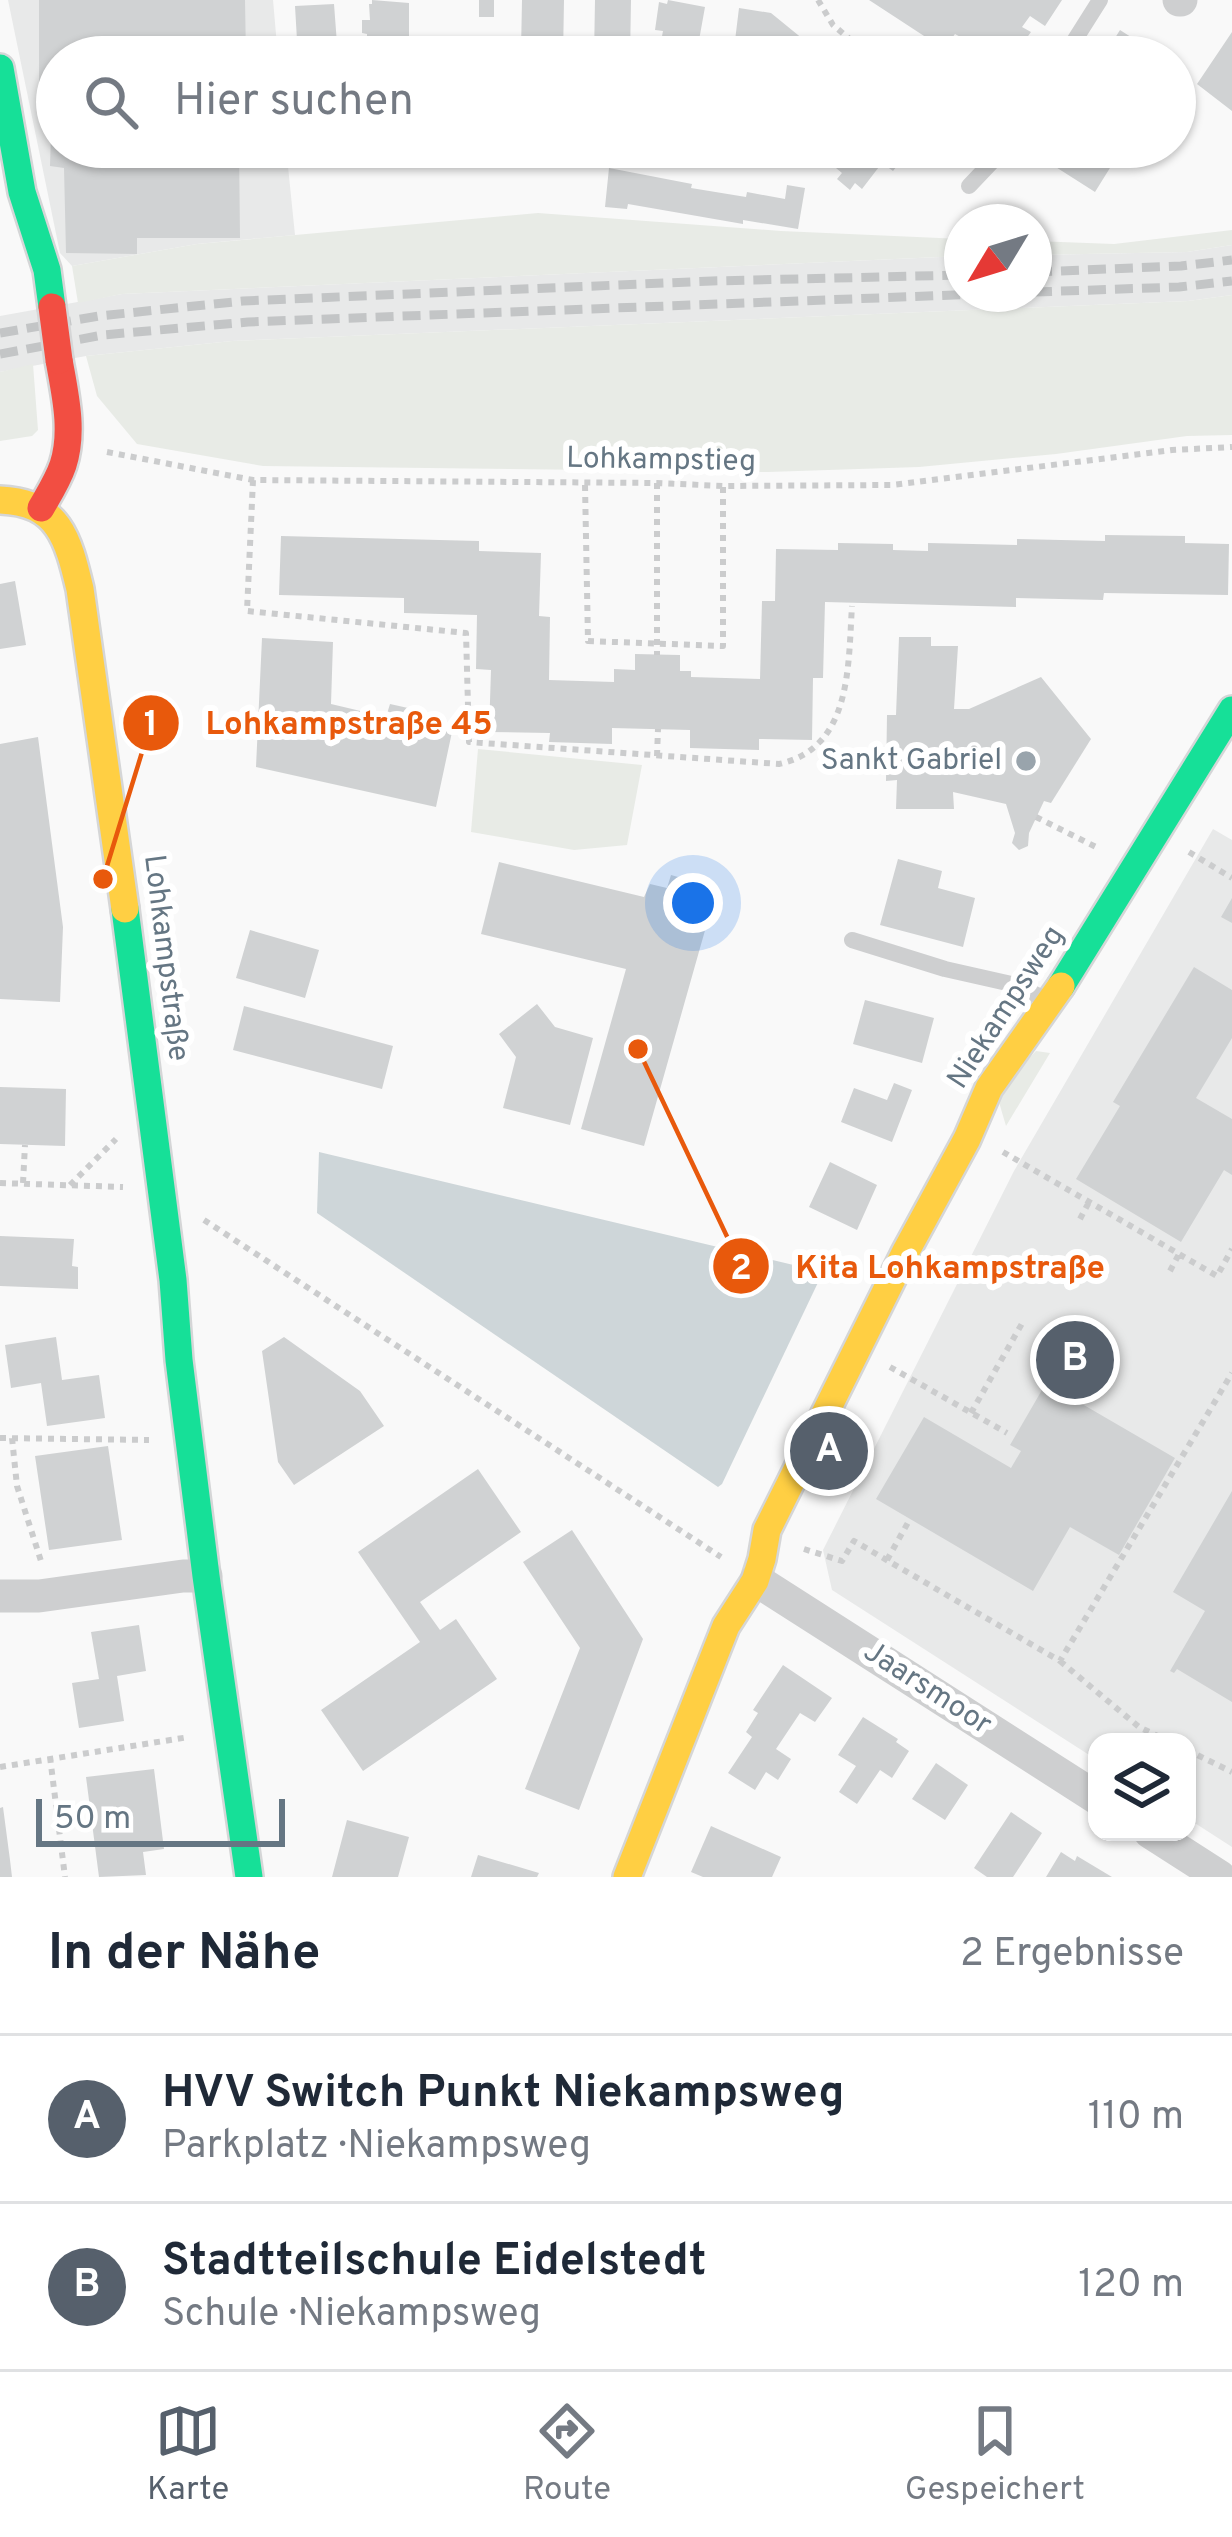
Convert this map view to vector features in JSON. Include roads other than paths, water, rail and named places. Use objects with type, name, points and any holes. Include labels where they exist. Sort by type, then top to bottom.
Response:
[{"type":"street","points":[[0,68],[22,192],[47,270],[68,423],[62,468],[41,508],[29,501],[0,500]]},
{"type":"street","name":"Lohkampstraße","points":[[41,508],[52,518],[72,555],[95,684],[171,1257],[206,1576],[249,1877]]},
{"type":"street","name":"Niekampsweg","points":[[627,1877],[744,1572],[763,1567],[767,1530],[904,1252],[997,1075],[1051,1002],[1232,710]]},
{"type":"street","name":"Jaarsmoor","points":[[744,1572],[1088,1792]]},
{"type":"street","points":[[0,1596],[40,1596],[206,1576]]},
{"type":"street","points":[[1161,1841],[1200,1872]]},
{"type":"lane","points":[[1077,36],[1100,0]]},
{"type":"lane","points":[[969,186],[986,168]]},
{"type":"lane","points":[[852,940],[1016,985],[1051,1002]]},
{"type":"railway","points":[[1052,271],[1232,260]]},
{"type":"railway","points":[[0,333],[99,316],[243,301],[944,275]]},
{"type":"railway","points":[[1052,291],[1232,281]]},
{"type":"railway","points":[[0,354],[103,335],[248,322],[944,295]]},
{"type":"place","name":"Sankt Gabriel","points":[[1026,761]]},
{"type":"place","name":"Lohkampstraße 45","points":[[103,879]]},
{"type":"place","name":"Kita Lohkampstraße","points":[[638,1049]]},
{"type":"place","name":"Stadtteilschule Eidelstedt","points":[[1075,1360]]},
{"type":"place","name":"HVV Switch Punkt Niekampsweg","points":[[829,1451]]}]
